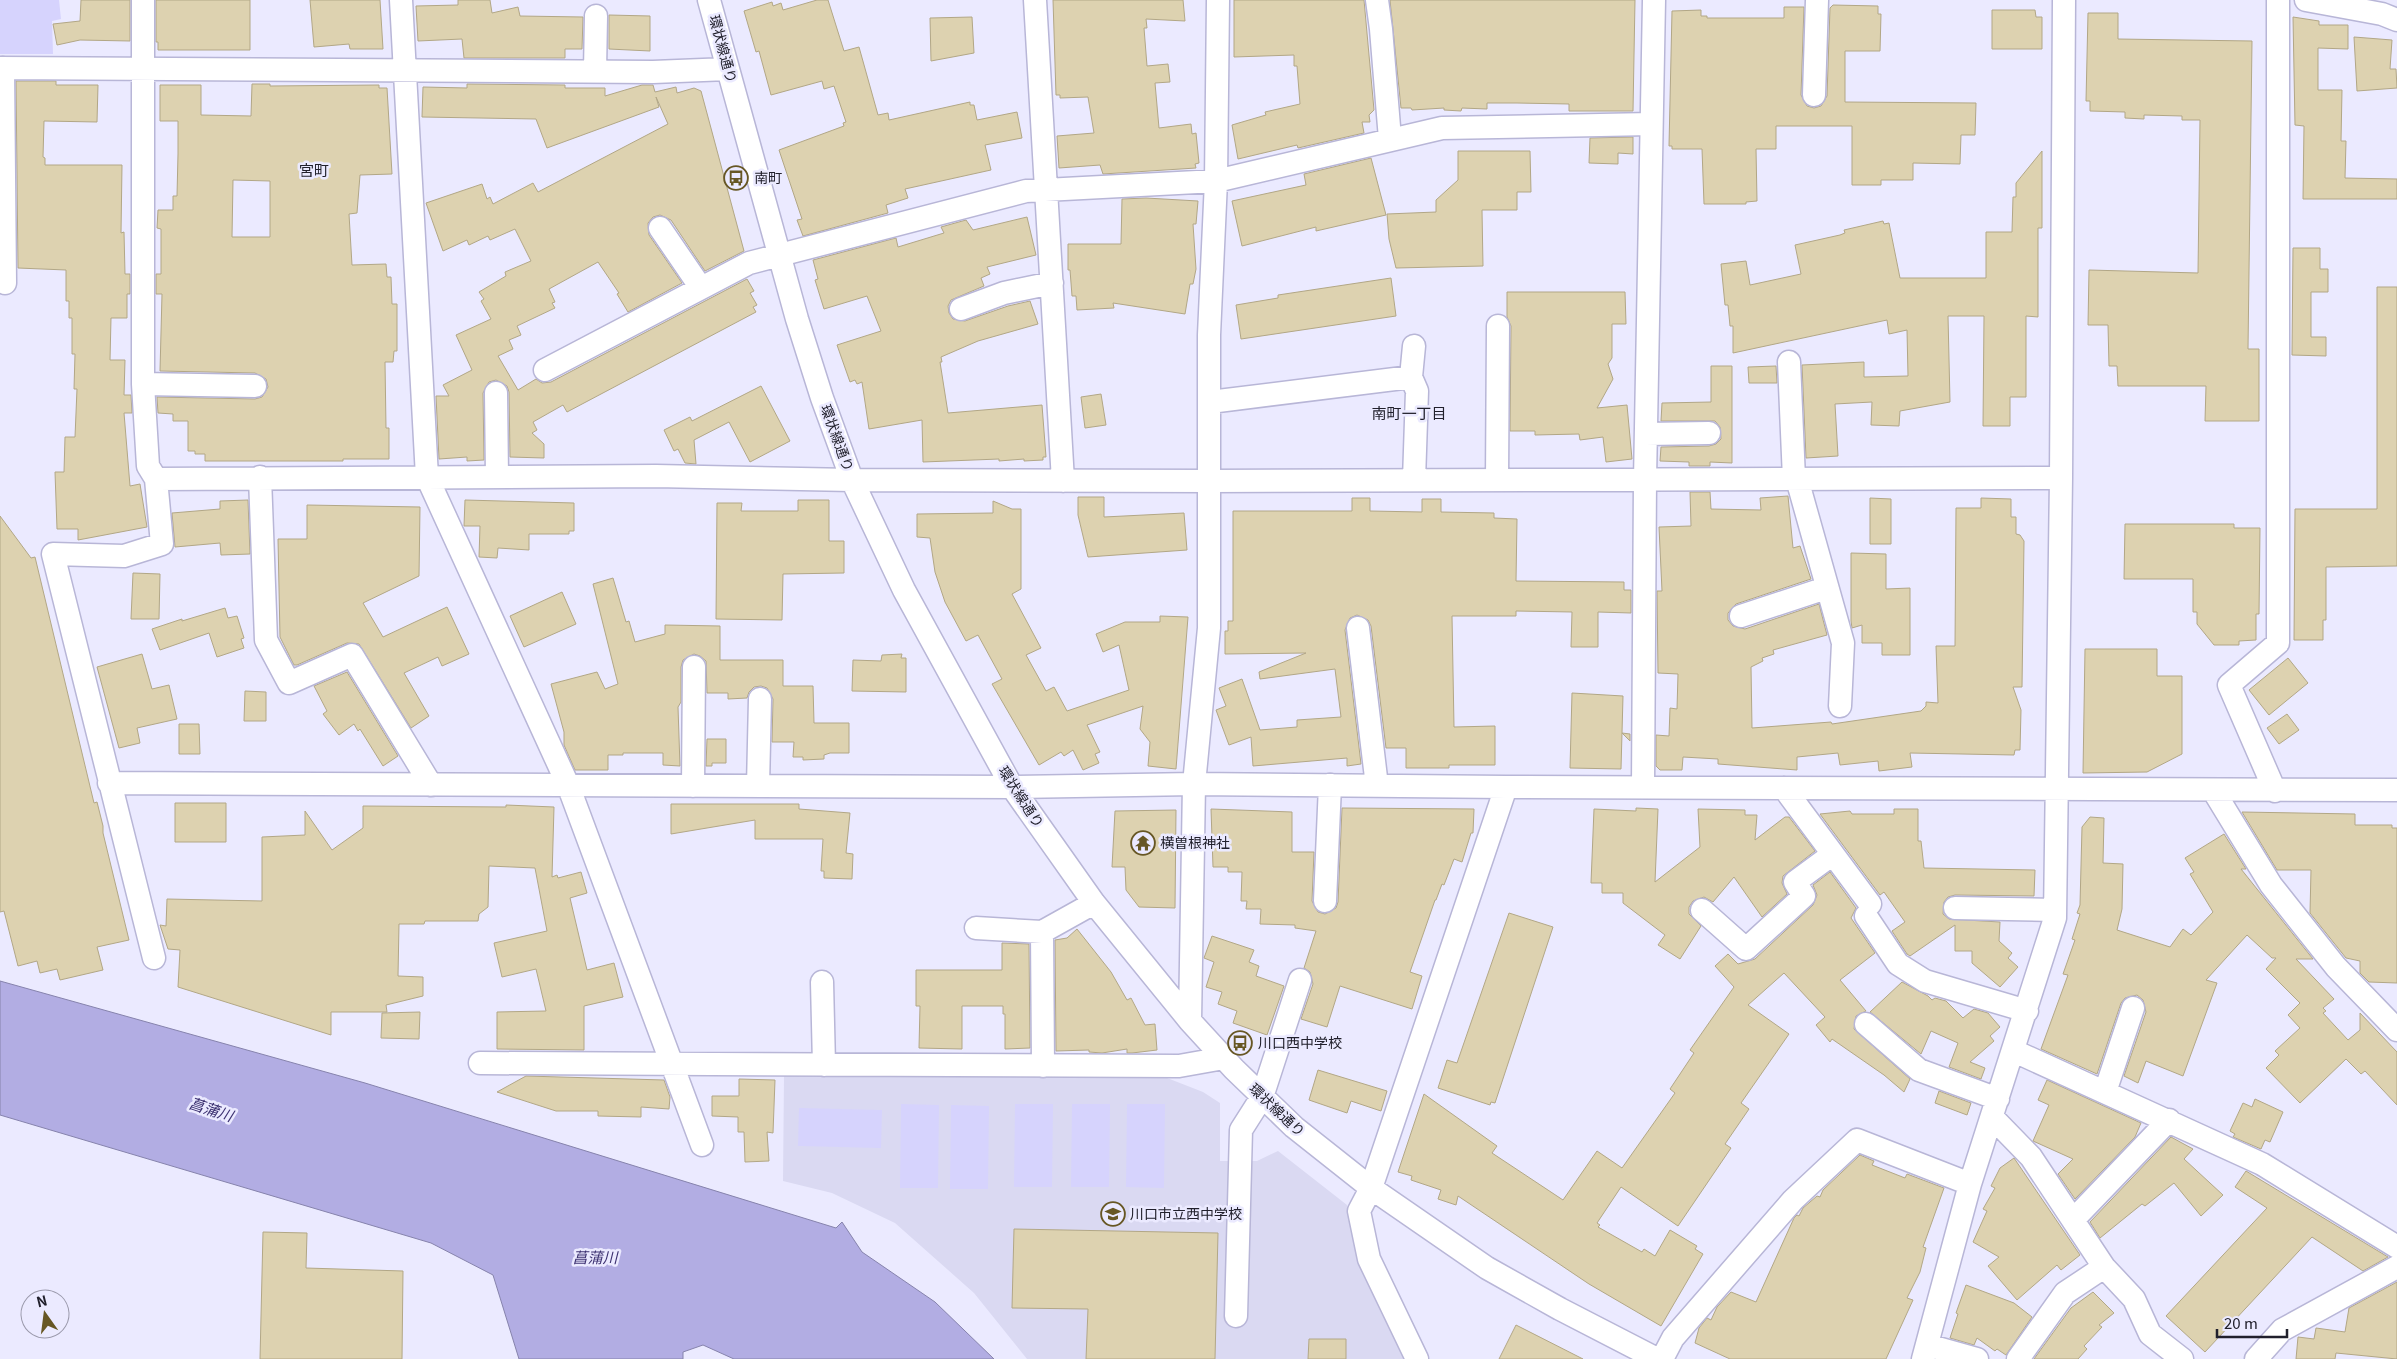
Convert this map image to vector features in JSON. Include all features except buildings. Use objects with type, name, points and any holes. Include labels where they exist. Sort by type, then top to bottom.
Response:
[{"type":"street","points":[[143,0],[143,384],[148,466],[156,479],[162,544],[124,556],[53,554],[154,958]]},
{"type":"street","points":[[401,0],[426,477],[568,785],[674,1064],[702,1146]]},
{"type":"street","name":"環状線通り","points":[[709,0],[778,256],[822,398],[852,480],[936,650],[1012,787],[1094,903],[1190,1021],[1262,1097],[1294,1127],[1371,1188],[1487,1268],[1560,1309],[1657,1359]]},
{"type":"street","points":[[1036,0],[1063,481]]},
{"type":"street","points":[[1190,1021],[1194,784],[1209,628],[1209,335],[1216,181],[1218,0]]},
{"type":"street","points":[[1377,0],[1382,29],[1390,139]]},
{"type":"street","points":[[1643,787],[1645,480],[1654,0]]},
{"type":"street","points":[[1814,95],[1817,0]]},
{"type":"street","points":[[1977,1359],[1925,1352],[1970,1184],[2027,1011],[2055,918],[2058,790],[2064,0]]},
{"type":"street","points":[[2275,791],[2229,685],[2278,644],[2278,0]]},
{"type":"street","points":[[2306,0],[2392,13]]},
{"type":"street","points":[[595,71],[596,16]]},
{"type":"street","points":[[5,283],[2,68],[653,72],[728,69]]},
{"type":"street","points":[[545,370],[749,263],[1026,191],[1216,181],[1442,128],[1651,124]]},
{"type":"street","points":[[660,228],[701,288]]},
{"type":"street","points":[[961,309],[1004,293],[1052,283]]},
{"type":"street","points":[[1497,480],[1498,326]]},
{"type":"street","points":[[1414,346],[1411,377],[1417,392],[1414,480]]},
{"type":"street","points":[[1788,362],[1795,479],[1843,643],[1840,706]]},
{"type":"street","points":[[1210,402],[1411,377]]},
{"type":"street","points":[[143,384],[255,386]]},
{"type":"street","points":[[496,393],[497,477]]},
{"type":"street","points":[[1646,434],[1709,433]]},
{"type":"street","points":[[156,479],[656,476],[852,480],[1063,481],[2061,478]]},
{"type":"street","points":[[260,478],[266,640],[289,683],[352,655],[431,785]]},
{"type":"street","points":[[1741,616],[1826,588]]},
{"type":"street","points":[[1358,628],[1377,786]]},
{"type":"street","points":[[693,786],[694,667]]},
{"type":"street","points":[[758,786],[760,699]]},
{"type":"street","points":[[109,783],[1012,787],[1194,784],[2058,790],[2397,790]]},
{"type":"street","points":[[1325,901],[1330,785]]},
{"type":"street","points":[[1417,1359],[1369,1259],[1359,1211],[1371,1188],[1506,787]]},
{"type":"street","points":[[1784,788],[1833,854],[1868,910],[1898,964],[1925,981],[2027,1011]]},
{"type":"street","points":[[2213,790],[2271,885],[2336,967],[2397,1030]]},
{"type":"street","points":[[1702,910],[1746,949],[1804,896],[1795,882],[1833,854]]},
{"type":"street","points":[[976,928],[1042,932],[1094,903]]},
{"type":"street","points":[[1955,908],[2055,910]]},
{"type":"street","points":[[1042,932],[1043,1066]]},
{"type":"street","points":[[1236,1316],[1241,1130],[1262,1097],[1300,980]]},
{"type":"street","points":[[822,982],[824,1065]]},
{"type":"street","points":[[2105,1092],[2133,1008]]},
{"type":"street","points":[[1866,1024],[1919,1070],[1995,1108],[2074,1219],[2104,1267],[2134,1299],[2150,1334],[2182,1359]]},
{"type":"street","points":[[2014,1051],[2262,1164],[2397,1247]]},
{"type":"street","points":[[480,1063],[1179,1066],[1224,1058]]},
{"type":"street","points":[[2074,1219],[2169,1120]]},
{"type":"street","points":[[1662,1359],[1673,1338],[1793,1200],[1857,1140],[1970,1184]]},
{"type":"street","points":[[2018,1359],[2065,1294],[2104,1267]]},
{"type":"street","points":[[2256,1359],[2282,1330],[2397,1267]]},
{"type":"shaded area","points":[[0,0],[59,0],[61,19],[52,21],[53,54],[0,54]]},
{"type":"shaded area","name":"川口市立西中学校","points":[[784,1076],[1162,1076],[1203,1092],[1220,1103],[1220,1161],[1257,1161],[1278,1151],[1347,1205],[1361,1265],[1406,1359],[1027,1359],[974,1293],[895,1223],[832,1193],[783,1181]]},
{"type":"shaded area","points":[[901,1104],[939,1105],[938,1188],[900,1188]]},
{"type":"shaded area","points":[[1015,1104],[1053,1104],[1052,1187],[1014,1187]]},
{"type":"shaded area","points":[[1072,1104],[1110,1104],[1109,1187],[1071,1187]]},
{"type":"shaded area","points":[[1127,1104],[1165,1104],[1164,1188],[1126,1187]]},
{"type":"shaded area","points":[[951,1105],[989,1106],[988,1189],[950,1189]]},
{"type":"shaded area","points":[[799,1108],[882,1110],[881,1148],[798,1146]]},
{"type":"water","name":"菖蒲川","points":[[0,981],[365,1083],[836,1228],[842,1222],[862,1252],[935,1302],[994,1359],[734,1359],[703,1345],[683,1352],[683,1359],[519,1359],[493,1275],[431,1243],[0,1115]]},
{"type":"place","name":"南町","points":[[736,178]]},
{"type":"place","name":"横曽根神社","points":[[1143,843]]},
{"type":"place","name":"川口西中学校","points":[[1240,1043]]},
{"type":"place","name":"川口市立西中学校","points":[[1113,1214]]},
{"type":"district","name":"宮町","points":[[314,171]]},
{"type":"district","name":"南町一丁目","points":[[1409,414]]}]
